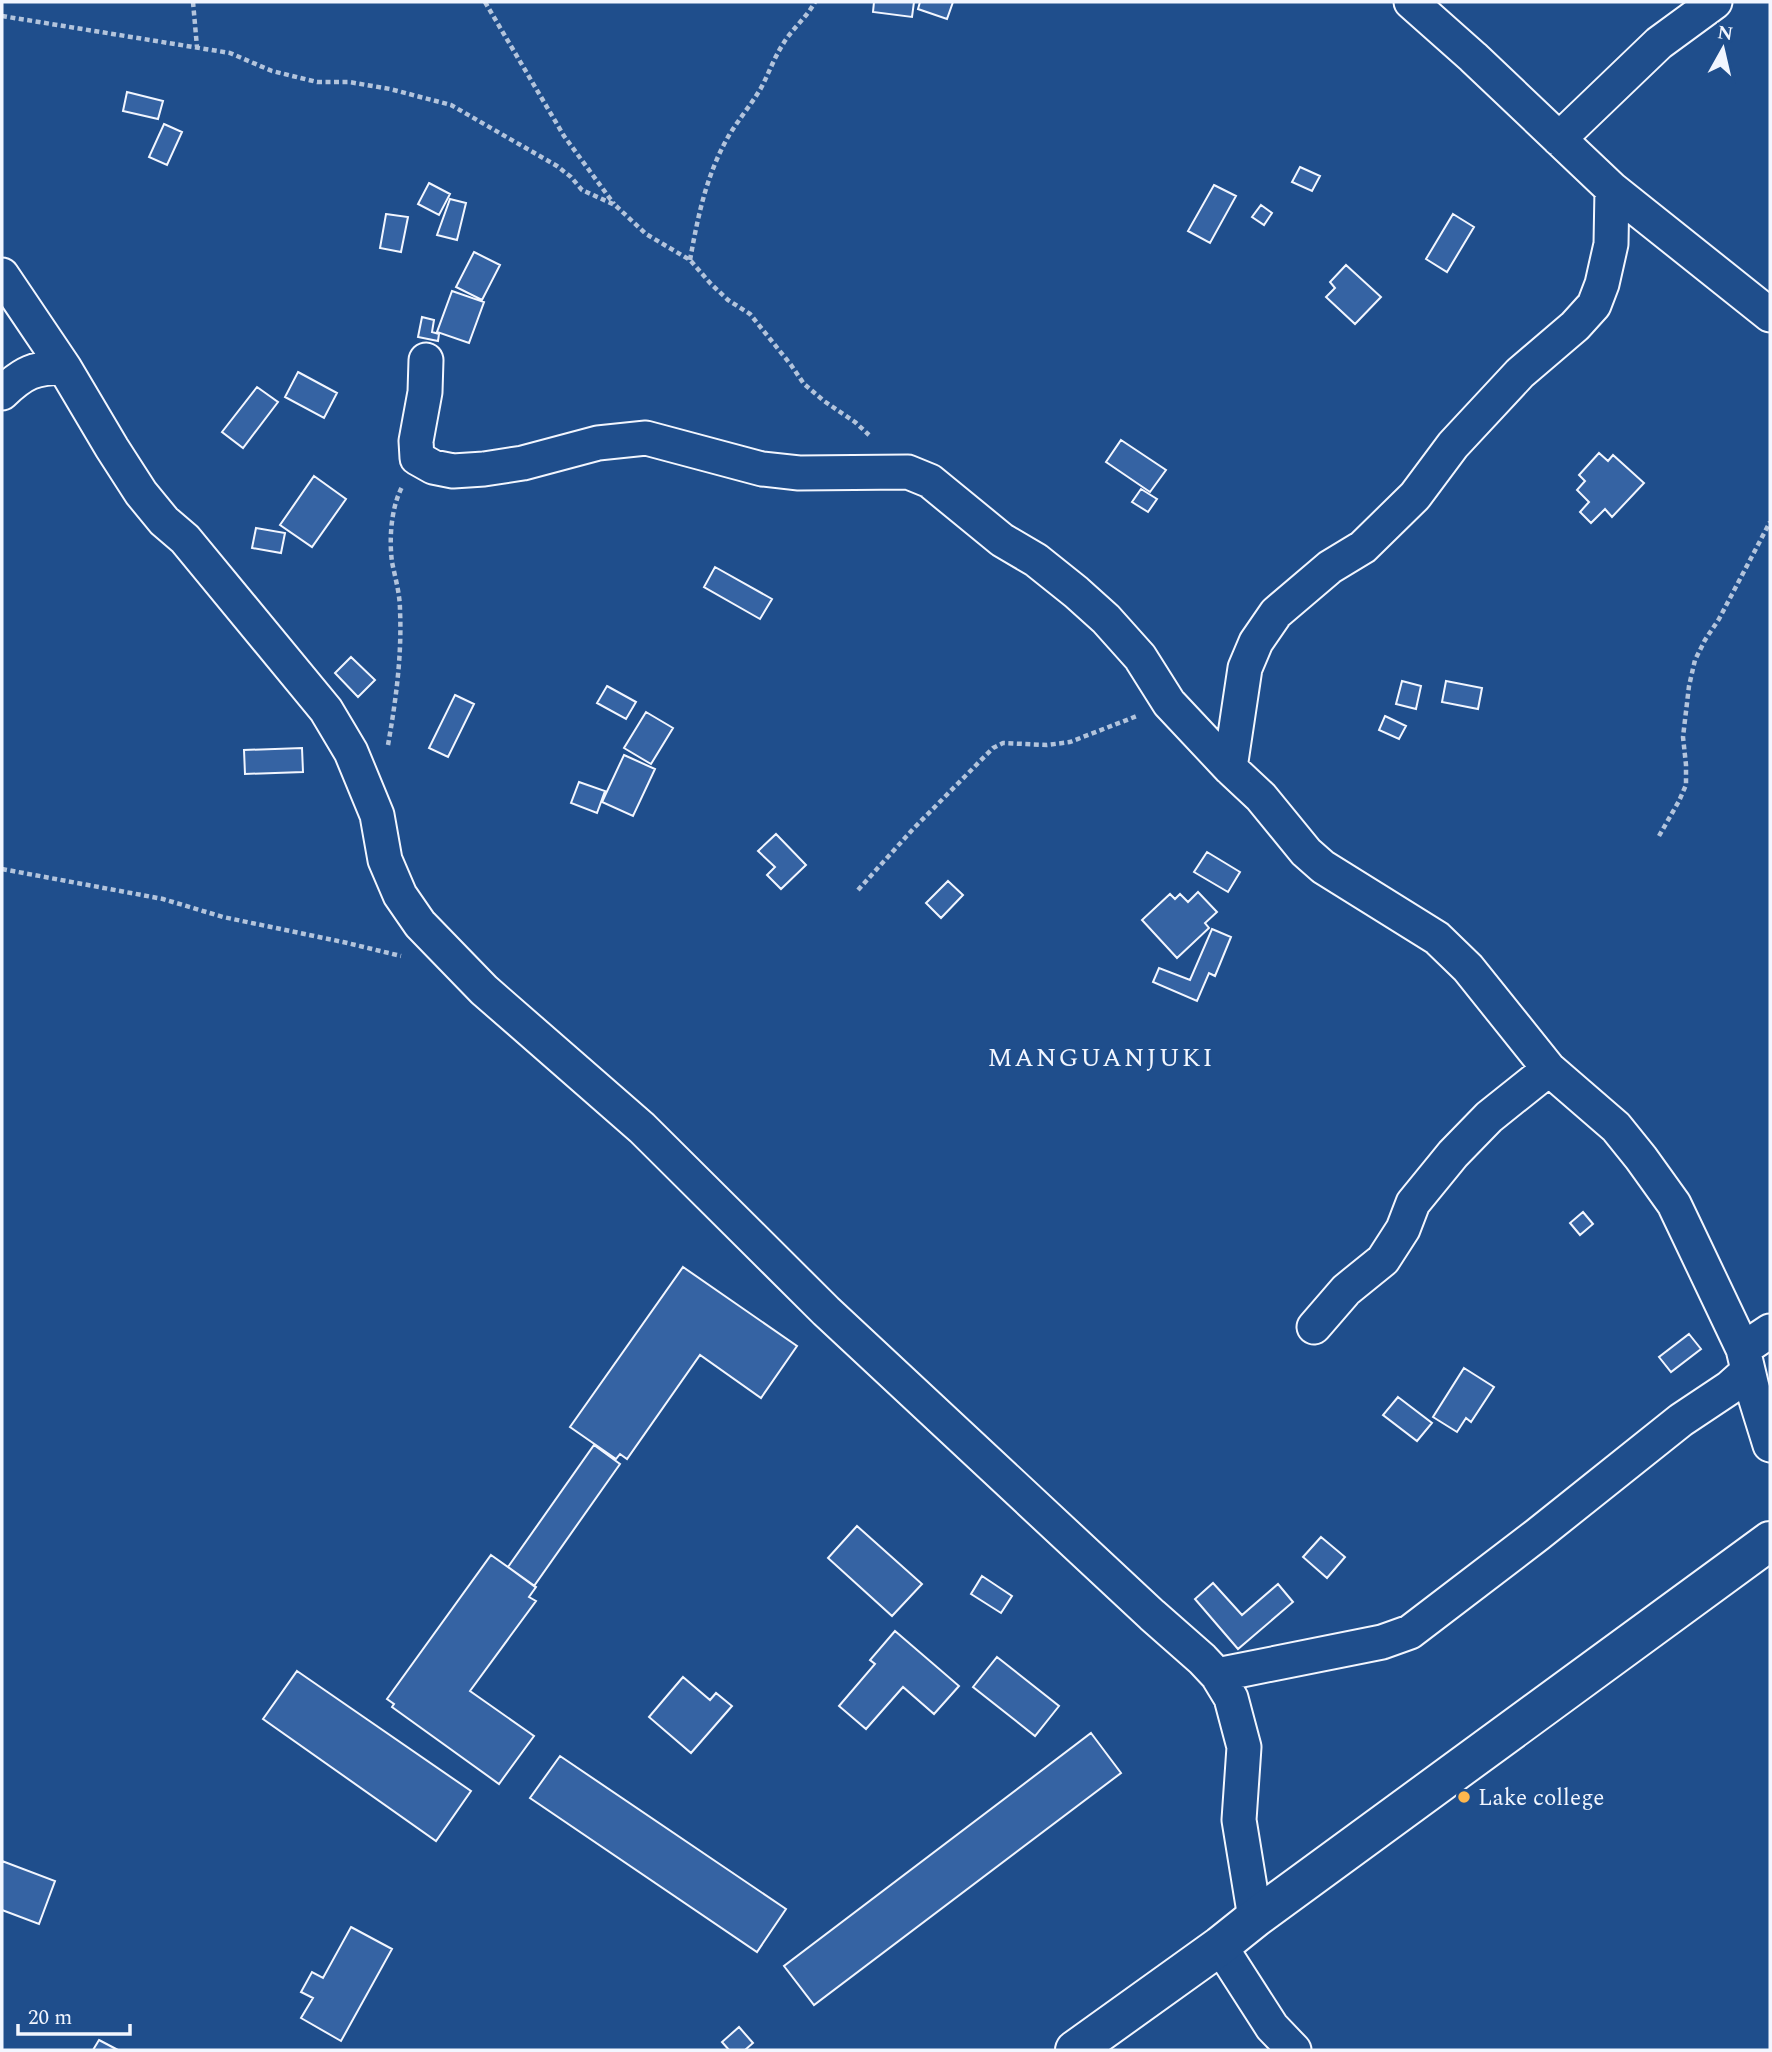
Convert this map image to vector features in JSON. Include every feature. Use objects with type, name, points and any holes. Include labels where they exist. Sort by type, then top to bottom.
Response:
[{"type":"main road","points":[[1075,2050],[1770,1541]]},
{"type":"street","points":[[1411,2],[1474,57],[1612,189],[1770,315]]},
{"type":"street","points":[[1559,139],[1659,43],[1715,2]]},
{"type":"street","points":[[1230,768],[1245,668],[1256,642],[1276,613],[1330,567],[1363,547],[1415,496],[1453,445],[1520,373],[1575,326],[1594,305],[1611,244],[1612,189]]},
{"type":"street","points":[[2,275],[64,367],[111,448],[141,493],[164,521],[185,539],[327,710],[351,752],[377,815],[385,860],[400,895],[420,924],[484,990],[642,1128],[826,1311],[1152,1615],[1202,1658],[1217,1675],[1231,1698],[1244,1747],[1239,1821],[1255,1917]]},
{"type":"street","points":[[426,360],[425,392],[416,441],[417,458],[433,467],[453,471],[484,469],[523,463],[598,443],[646,438],[762,469],[799,473],[908,472],[930,481],[1002,540],[1036,560],[1076,592],[1140,657],[1169,703],[1261,797],[1306,852],[1323,867],[1437,938],[1476,977],[1549,1069],[1615,1127],[1641,1158],[1674,1204],[1745,1360],[1764,1410],[1770,1445]]},
{"type":"street","points":[[2,393],[16,379],[40,368],[64,367]]},
{"type":"street","points":[[1314,1327],[1346,1290],[1383,1260],[1403,1229],[1413,1203],[1452,1154],[1489,1117],[1549,1069]]},
{"type":"street","points":[[1217,1675],[1381,1642],[1410,1632],[1681,1420],[1729,1388],[1745,1360],[1770,1331]]},
{"type":"street","points":[[1220,1946],[1272,2027],[1294,2050]]},
{"type":"path","points":[[193,2],[197,47]]},
{"type":"path","points":[[485,2],[564,136],[615,205],[646,234],[690,260],[728,300],[750,314],[804,384],[855,422],[908,472]]},
{"type":"path","points":[[690,260],[704,193],[714,165],[729,136],[761,88],[783,43],[815,2]]},
{"type":"path","points":[[2,16],[230,53],[272,71],[317,82],[349,82],[390,89],[451,105],[557,166],[582,190],[615,205]]},
{"type":"path","points":[[387,751],[398,688],[400,648],[400,608],[392,558],[391,528],[397,495],[417,458]]},
{"type":"path","points":[[1659,836],[1686,785],[1683,737],[1695,660],[1770,522]]},
{"type":"path","points":[[859,890],[914,828],[993,748],[1003,743],[1047,745],[1070,742],[1169,703]]},
{"type":"path","points":[[2,869],[163,899],[223,917],[396,955],[457,960]]},
{"type":"building","points":[[874,2],[914,2],[912,17],[873,12]]},
{"type":"building","points":[[920,2],[953,2],[947,19],[918,9]]},
{"type":"building","points":[[127,92],[163,101],[158,119],[123,111]]},
{"type":"building","points":[[164,124],[182,132],[167,165],[149,157]]},
{"type":"building","points":[[1300,167],[1320,176],[1312,191],[1292,182]]},
{"type":"building","points":[[429,183],[450,194],[439,215],[418,204]]},
{"type":"building","points":[[1214,185],[1236,196],[1210,243],[1188,231]]},
{"type":"building","points":[[450,199],[466,203],[457,240],[437,235]]},
{"type":"building","points":[[1261,205],[1272,213],[1264,225],[1252,217]]},
{"type":"building","points":[[386,214],[408,217],[401,252],[380,248]]},
{"type":"building","points":[[1453,214],[1474,227],[1447,272],[1426,259]]},
{"type":"building","points":[[474,252],[500,265],[482,300],[456,287]]},
{"type":"building","points":[[1346,265],[1381,297],[1355,324],[1326,297],[1335,288],[1330,282]]},
{"type":"building","points":[[452,291],[484,302],[469,343],[437,332]]},
{"type":"building","points":[[422,317],[434,320],[432,332],[439,334],[438,341],[418,337]]},
{"type":"building","points":[[298,372],[337,393],[324,418],[285,397]]},
{"type":"building","points":[[257,387],[278,402],[243,448],[222,432]]},
{"type":"building","points":[[1121,440],[1166,470],[1150,492],[1106,462]]},
{"type":"building","points":[[1599,453],[1608,461],[1613,455],[1644,483],[1612,517],[1605,509],[1591,523],[1580,512],[1589,502],[1577,490],[1585,481],[1579,475]]},
{"type":"building","points":[[314,476],[346,499],[312,547],[280,525]]},
{"type":"building","points":[[1141,489],[1157,499],[1148,512],[1132,502]]},
{"type":"building","points":[[256,528],[285,533],[281,553],[252,548]]},
{"type":"building","points":[[715,567],[772,599],[760,619],[704,587]]},
{"type":"building","points":[[351,657],[375,680],[358,697],[335,673]]},
{"type":"building","points":[[1402,681],[1421,686],[1416,709],[1396,704]]},
{"type":"building","points":[[1446,681],[1482,688],[1478,709],[1442,702]]},
{"type":"building","points":[[607,686],[636,702],[626,719],[597,703]]},
{"type":"building","points":[[455,695],[474,704],[448,757],[429,748]]},
{"type":"building","points":[[646,712],[673,728],[651,764],[624,748]]},
{"type":"building","points":[[1385,716],[1406,726],[1399,739],[1379,730]]},
{"type":"building","points":[[302,748],[303,772],[245,774],[244,750]]},
{"type":"building","points":[[624,755],[655,769],[633,816],[602,802]]},
{"type":"building","points":[[579,782],[605,791],[597,813],[571,803]]},
{"type":"building","points":[[776,834],[806,865],[781,889],[767,875],[775,867],[758,851]]},
{"type":"building","points":[[1207,852],[1240,872],[1228,892],[1194,872]]},
{"type":"building","points":[[948,881],[963,895],[941,918],[926,903]]},
{"type":"building","points":[[1198,892],[1217,912],[1205,923],[1209,928],[1177,958],[1142,920],[1170,894],[1175,899],[1180,894],[1188,902]]},
{"type":"building","points":[[1212,929],[1231,937],[1215,976],[1209,973],[1197,1001],[1153,982],[1159,968],[1190,980]]},
{"type":"building","points":[[1583,1212],[1593,1224],[1580,1235],[1570,1223]]},
{"type":"building","points":[[683,1267],[797,1346],[761,1398],[700,1355],[627,1459],[620,1454],[616,1459],[570,1427]]},
{"type":"building","points":[[1689,1334],[1701,1349],[1671,1372],[1659,1357]]},
{"type":"building","points":[[1464,1368],[1494,1387],[1471,1422],[1466,1418],[1457,1432],[1433,1417]]},
{"type":"building","points":[[1398,1397],[1432,1423],[1417,1441],[1383,1415]]},
{"type":"building","points":[[594,1445],[620,1464],[534,1586],[508,1567]]},
{"type":"building","points":[[857,1526],[922,1584],[892,1616],[828,1558]]},
{"type":"building","points":[[1321,1537],[1345,1557],[1327,1578],[1303,1557]]},
{"type":"building","points":[[491,1555],[536,1587],[529,1597],[536,1601],[470,1691],[534,1736],[499,1784],[392,1707],[394,1704],[387,1699]]},
{"type":"building","points":[[982,1576],[1012,1596],[1001,1613],[971,1594]]},
{"type":"building","points":[[1213,1583],[1242,1615],[1278,1584],[1293,1602],[1238,1649],[1195,1599]]},
{"type":"building","points":[[895,1631],[959,1686],[934,1714],[903,1687],[866,1729],[839,1706],[875,1664],[870,1660]]},
{"type":"building","points":[[997,1657],[1059,1706],[1035,1736],[973,1687]]},
{"type":"building","points":[[297,1671],[471,1791],[436,1841],[263,1719]]},
{"type":"building","points":[[683,1677],[710,1700],[716,1693],[732,1706],[691,1753],[649,1717]]},
{"type":"building","points":[[1091,1733],[1121,1773],[814,2005],[784,1966]]},
{"type":"building","points":[[560,1756],[786,1909],[757,1952],[530,1798]]},
{"type":"building","points":[[2,1861],[55,1881],[39,1924],[2,1910]]},
{"type":"building","points":[[351,1927],[392,1949],[341,2041],[301,2018],[313,1998],[301,1992],[312,1972],[323,1978]]},
{"type":"building","points":[[739,2027],[753,2043],[745,2050],[729,2050],[722,2042]]},
{"type":"building","points":[[99,2040],[118,2050],[93,2050]]},
{"type":"place","name":"Lake college","points":[[1464,1797]]},
{"type":"district","name":"MANGUANJUKI","points":[[1101,1057]]}]
